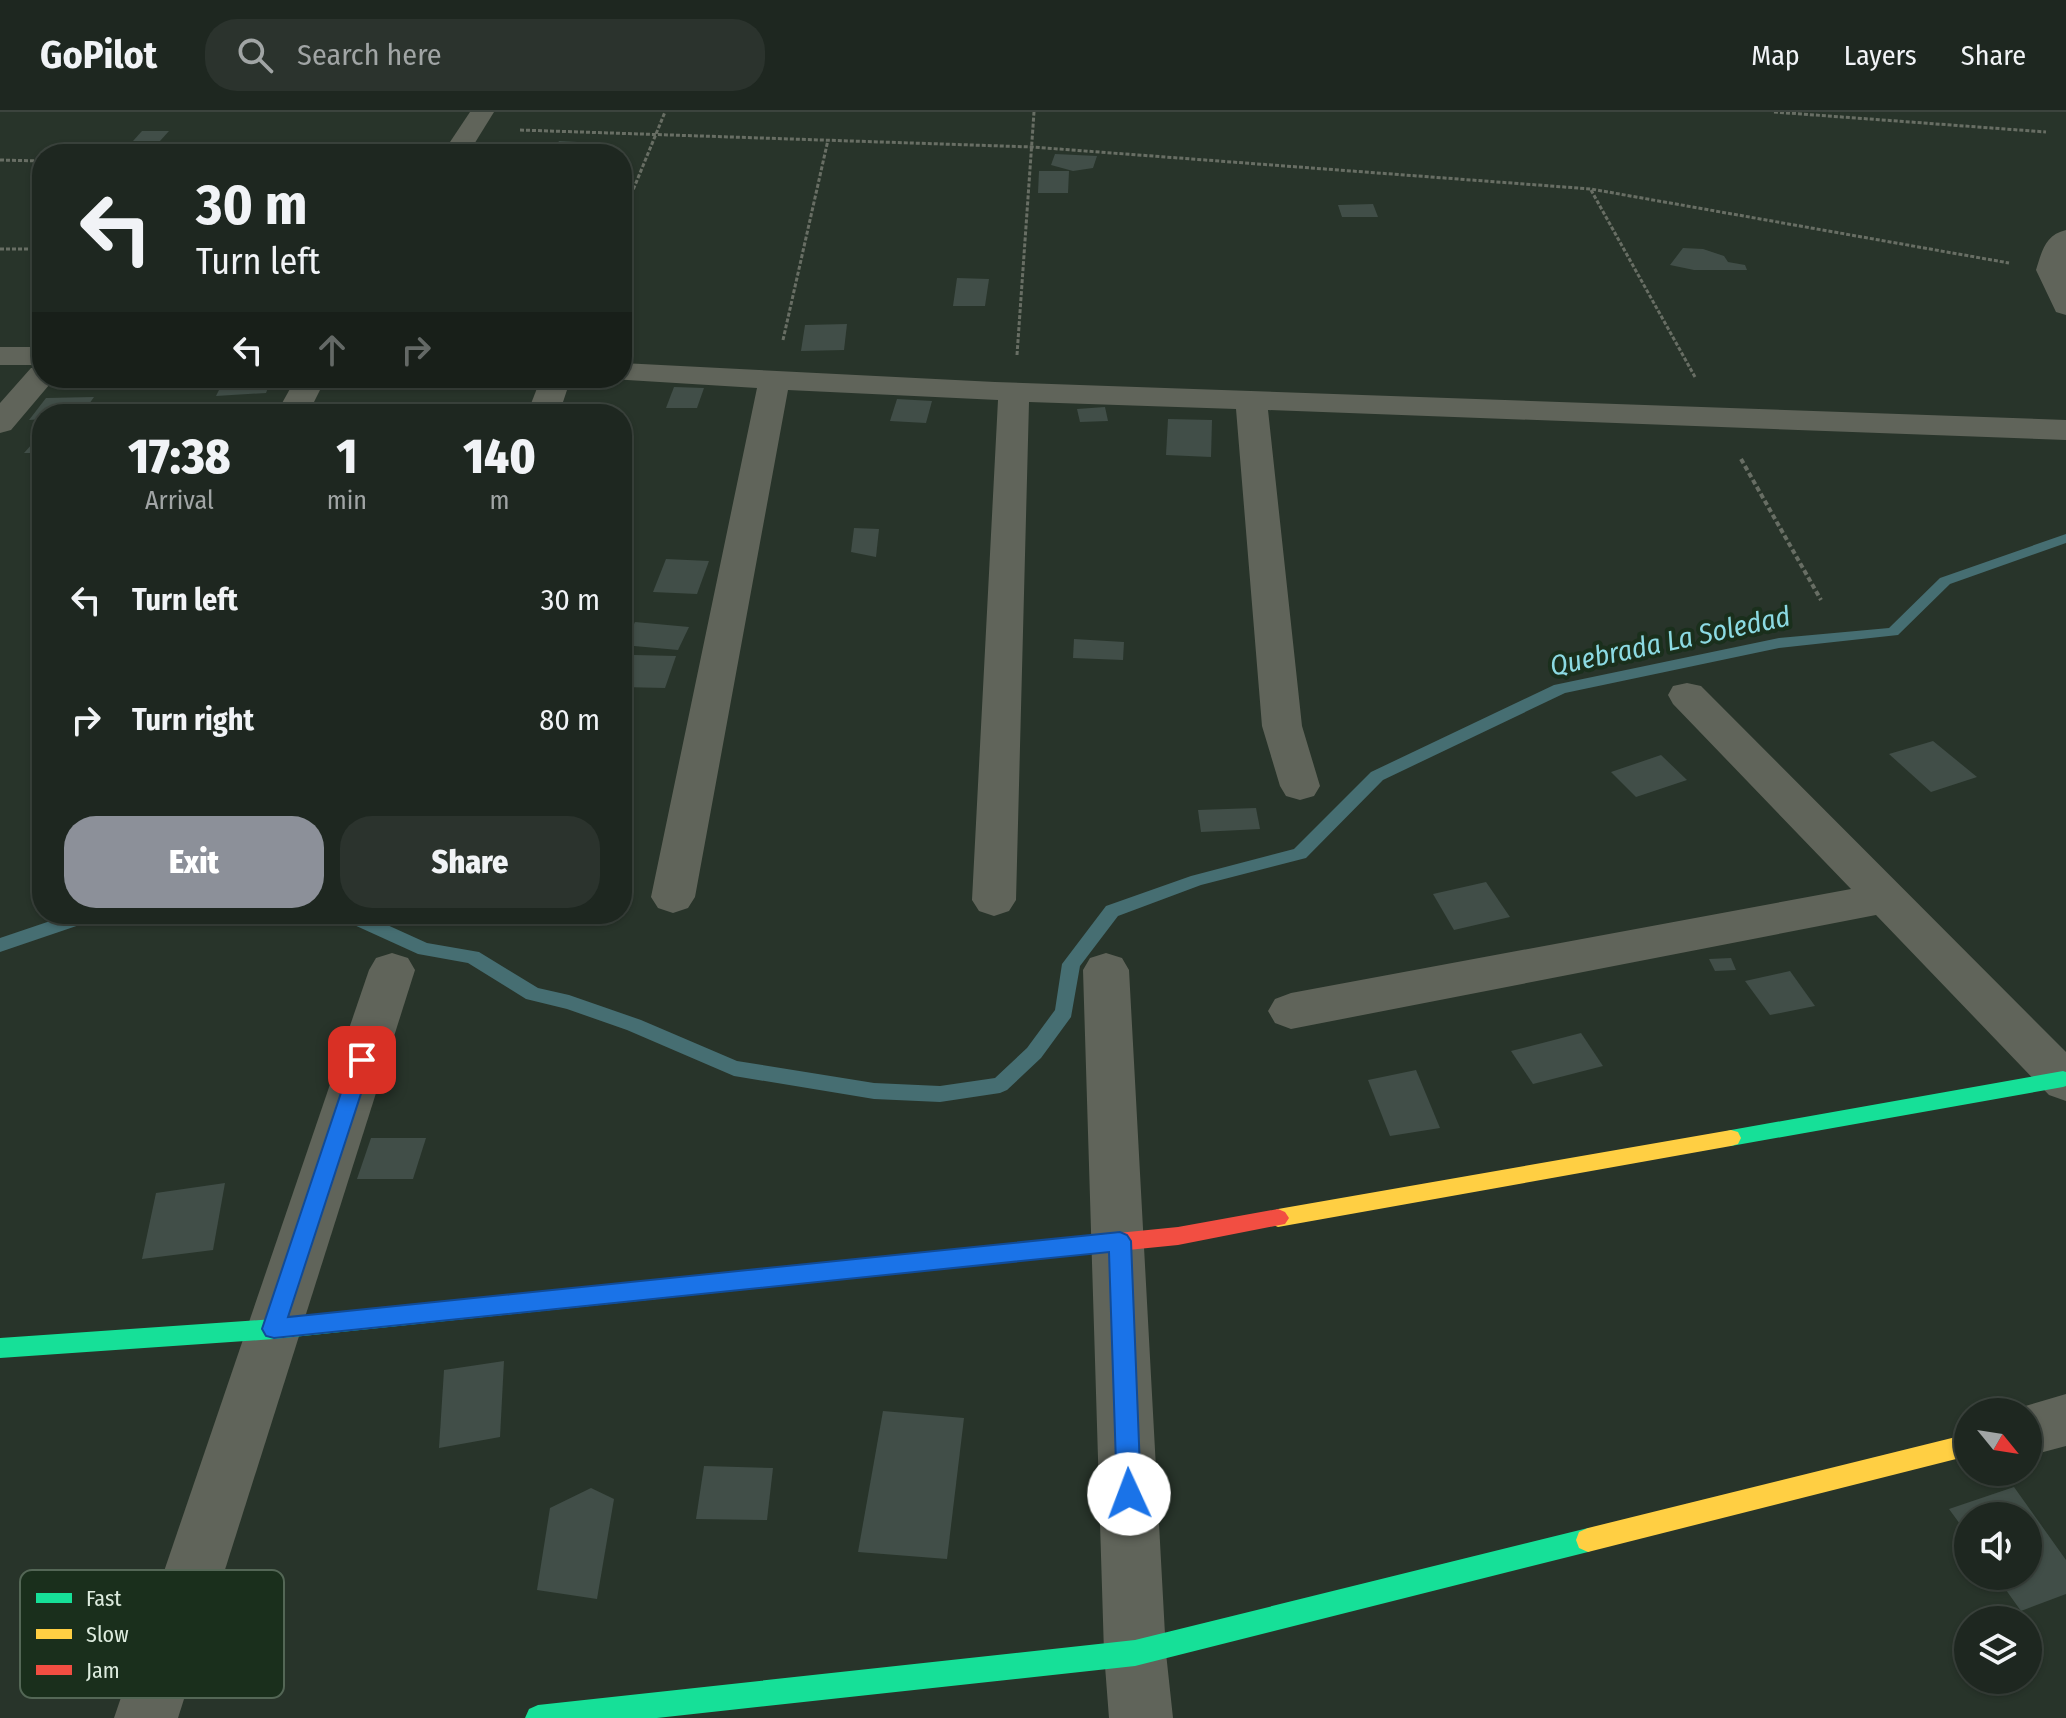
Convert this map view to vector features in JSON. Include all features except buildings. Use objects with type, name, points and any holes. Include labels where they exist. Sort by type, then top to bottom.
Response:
[{"type":"street","points":[[461,144],[477,120]]},
{"type":"street","points":[[2066,238],[2057,246],[2050,270],[2066,306]]},
{"type":"street","points":[[0,356],[32,356]]},
{"type":"street","points":[[632,373],[1014,392],[2066,430]]},
{"type":"street","points":[[673,897],[774,380]]},
{"type":"street","points":[[0,423],[32,386]]},
{"type":"street","points":[[994,900],[1014,392]]},
{"type":"street","points":[[1251,400],[1282,726],[1300,786]]},
{"type":"street","points":[[1687,695],[2064,1080]]},
{"type":"street","points":[[1291,1011],[1886,898]]},
{"type":"street","points":[[195,1570],[392,970]]},
{"type":"street","points":[[1106,970],[1120,1241],[1135,1653],[1141,1718]]},
{"type":"street","points":[[0,1348],[274,1329],[1178,1236],[2064,1080]]},
{"type":"street","points":[[2042,1426],[2066,1420]]},
{"type":"street","points":[[538,1718],[1135,1653],[1954,1448]]},
{"type":"street","points":[[146,1718],[153,1698]]},
{"type":"path","points":[[632,193],[665,112]]},
{"type":"path","points":[[1014,392],[1034,112]]},
{"type":"path","points":[[1774,112],[2046,132]]},
{"type":"path","points":[[477,120],[656,134],[1032,147],[1591,189],[2050,270]]},
{"type":"path","points":[[774,380],[828,140]]},
{"type":"path","points":[[0,160],[32,161]]},
{"type":"path","points":[[0,249],[32,249]]},
{"type":"waterway","name":"Quebrada La Soledad","points":[[369,924],[424,949],[472,957],[533,994],[569,1002],[634,1025],[734,1068],[874,1091],[940,1094],[1000,1085],[1034,1053],[1064,1012],[1071,964],[1112,911],[1197,880],[1300,854],[1377,776],[1560,689],[1779,643],[1893,632],[1945,581],[2066,538]]},
{"type":"waterway","name":"Quebrada La Soledad","points":[[0,945],[62,924]]},
{"type":"traffic: fast","points":[[1731,1138],[2063,1079]]},
{"type":"traffic: fast","points":[[0,1348],[274,1329],[1038,1250]]},
{"type":"traffic: fast","points":[[538,1718],[1135,1653],[1588,1540]]},
{"type":"traffic: slow","points":[[1278,1218],[1731,1138]]},
{"type":"traffic: slow","points":[[1588,1540],[1954,1448]]},
{"type":"traffic: jam","points":[[1038,1250],[1178,1236],[1278,1218]]},
{"type":"route","points":[[362,1060],[274,1329],[1120,1241],[1129,1494]]}]
